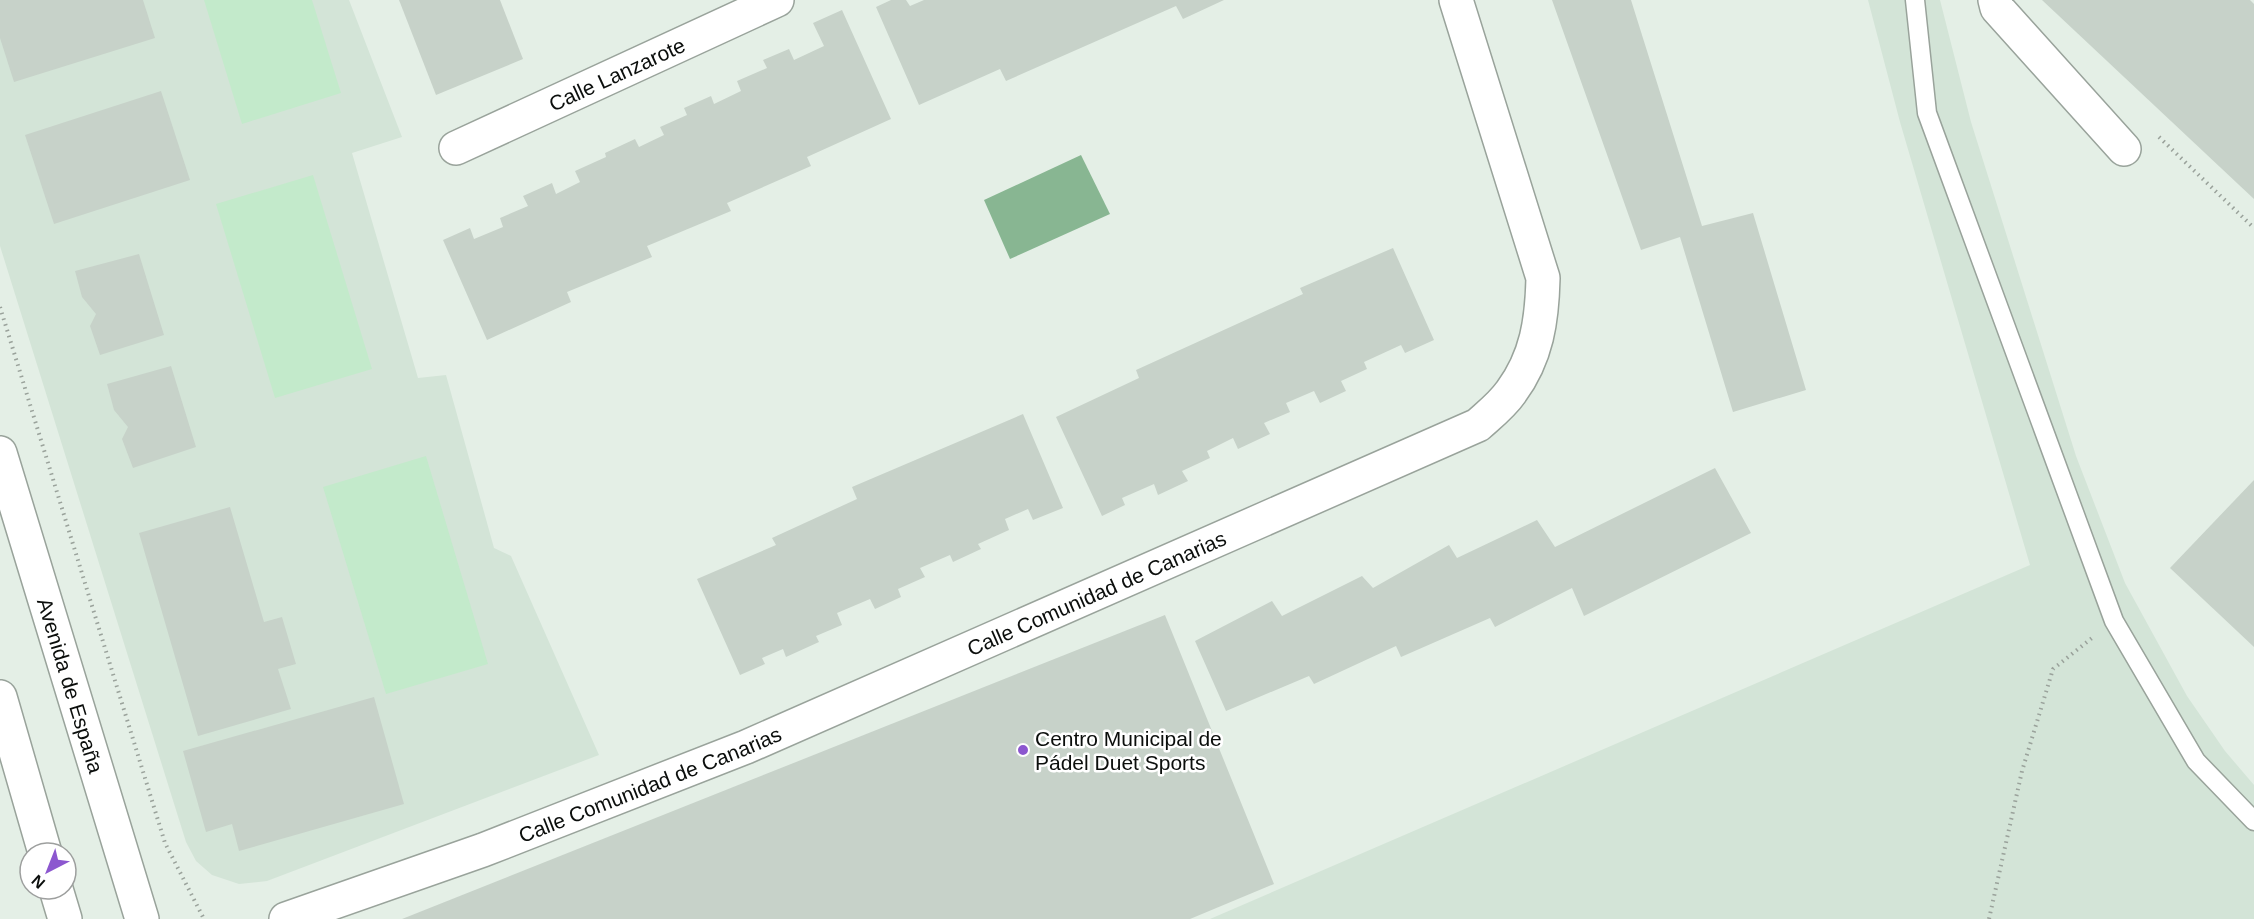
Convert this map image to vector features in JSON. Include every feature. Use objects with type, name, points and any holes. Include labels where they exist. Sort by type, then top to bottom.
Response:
[{"type":"street","name":"Calle Lanzarote","points":[[456,148],[777,0]]},
{"type":"street","name":"Calle Comunidad de Canarias","points":[[286,919],[483,850],[746,747],[1478,425],[1510,394],[1530,362],[1542,318],[1543,278],[1456,0]]},
{"type":"street","points":[[1995,0],[1997,8],[2124,149]]},
{"type":"street","name":"Avenida de España","points":[[0,453],[141,918]]},
{"type":"street","points":[[0,697],[42,841]]},
{"type":"street","points":[[60,901],[65,919]]},
{"type":"lane","points":[[1915,0],[1927,113],[2114,621],[2196,761],[2254,821]]},
{"type":"path","points":[[0,307],[165,843],[204,919]]},
{"type":"path","points":[[1989,919],[2022,771],[2053,669],[2114,621]]},
{"type":"shaded area","points":[[0,0],[349,0],[402,137],[352,153],[418,378],[446,375],[494,548],[511,556],[599,755],[267,881],[239,884],[212,875],[196,861],[186,842],[0,246]]},
{"type":"shaded area","points":[[204,0],[312,0],[341,93],[242,124]]},
{"type":"shaded area","points":[[1868,0],[1940,0],[1971,122],[2076,456],[2125,583],[2187,696],[2225,751],[2254,785],[2254,919],[1210,919],[2030,565],[1900,122]]},
{"type":"shaded area","points":[[1081,155],[1110,214],[1010,259],[984,200]]},
{"type":"shaded area","points":[[313,175],[372,369],[275,398],[216,204]]},
{"type":"shaded area","points":[[426,456],[488,664],[386,694],[323,487]]},
{"type":"building","points":[[0,0],[143,0],[155,38],[14,82],[0,38]]},
{"type":"building","points":[[399,0],[500,0],[523,59],[436,95]]},
{"type":"building","points":[[891,0],[906,0],[910,6],[924,0],[1224,0],[1183,19],[1176,6],[1006,81],[1000,69],[919,105],[876,7]]},
{"type":"building","points":[[1552,0],[1631,0],[1702,226],[1753,213],[1806,390],[1733,412],[1680,237],[1641,250]]},
{"type":"building","points":[[2042,0],[2250,0],[2254,4],[2254,199]]},
{"type":"building","points":[[842,10],[891,119],[807,157],[811,166],[727,203],[731,211],[647,246],[652,257],[567,292],[571,302],[487,340],[443,240],[470,228],[474,239],[503,227],[500,218],[528,206],[523,196],[552,183],[556,194],[580,182],[575,171],[606,157],[605,153],[635,139],[639,147],[664,135],[660,127],[687,115],[684,108],[711,96],[714,104],[741,91],[737,81],[767,68],[763,60],[789,49],[794,60],[824,46],[813,23]]},
{"type":"building","points":[[161,91],[190,180],[54,224],[25,135]]},
{"type":"building","points":[[1393,248],[1434,340],[1405,353],[1401,345],[1364,362],[1367,369],[1341,381],[1346,391],[1320,403],[1314,391],[1286,403],[1290,412],[1264,423],[1270,434],[1238,449],[1233,438],[1207,451],[1210,458],[1182,471],[1188,481],[1158,495],[1154,484],[1122,498],[1125,505],[1102,516],[1056,417],[1139,378],[1136,370],[1303,294],[1300,288]]},
{"type":"building","points":[[139,254],[164,335],[100,355],[90,326],[96,314],[82,297],[75,271]]},
{"type":"building","points":[[171,366],[196,447],[133,468],[122,439],[128,427],[114,410],[107,384]]},
{"type":"building","points":[[1023,414],[1063,508],[1033,520],[1028,509],[1005,519],[1009,530],[978,544],[981,549],[953,562],[950,555],[920,568],[925,577],[898,589],[901,597],[875,609],[870,599],[837,613],[842,625],[816,636],[819,642],[786,657],[783,649],[762,658],[765,664],[740,675],[697,579],[776,545],[772,538],[857,499],[852,487]]},
{"type":"building","points":[[1715,468],[1751,533],[1584,616],[1572,588],[1495,627],[1490,618],[1401,657],[1396,646],[1314,684],[1309,676],[1226,711],[1195,641],[1272,601],[1282,616],[1362,576],[1373,588],[1449,545],[1457,558],[1537,520],[1555,547]]},
{"type":"building","points":[[2254,480],[2254,647],[2170,568]]},
{"type":"building","points":[[230,507],[264,622],[282,617],[296,664],[278,669],[291,709],[198,736],[139,533]]},
{"type":"building","name":"Centro Municipal de Pádel Duet Sports","points":[[1165,615],[1274,884],[1190,919],[402,919]]},
{"type":"building","points":[[374,697],[404,804],[239,851],[232,824],[206,832],[183,751]]},
{"type":"place","name":"Centro Municipal de Pádel Duet Sports","points":[[1023,750]]}]
